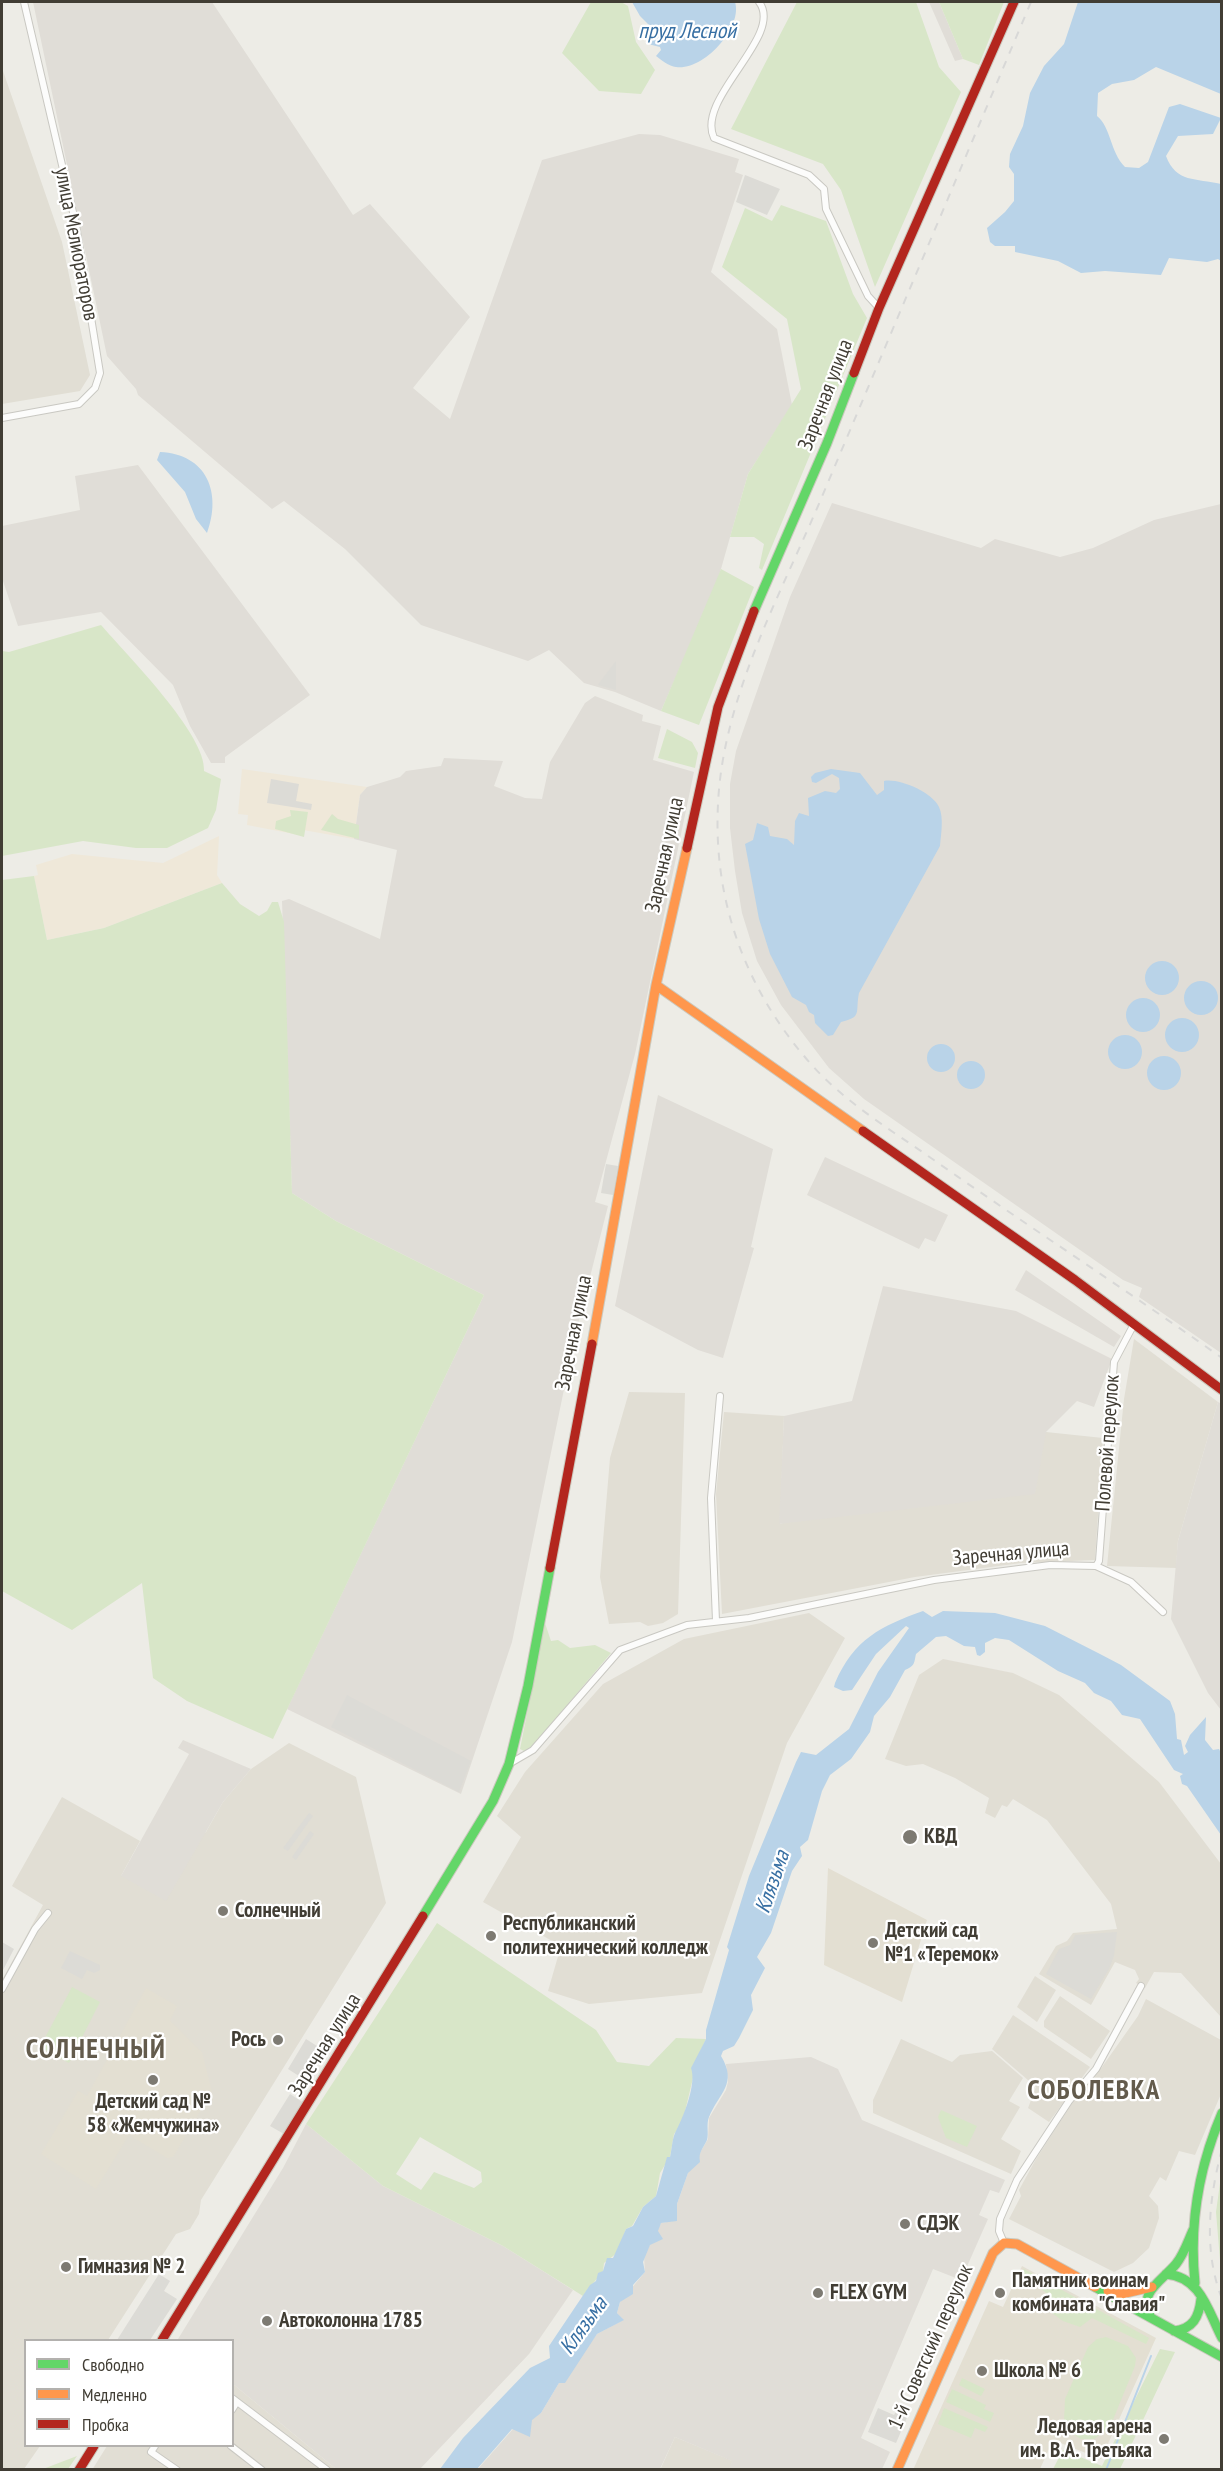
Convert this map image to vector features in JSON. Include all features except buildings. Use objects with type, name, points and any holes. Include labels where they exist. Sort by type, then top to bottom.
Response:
[{"type":"street","name":"улица Мелиораторов","points":[[2,418],[79,404],[95,388],[100,373],[76,225],[24,2]]},
{"type":"street","points":[[759,2],[764,8],[764,17],[754,45],[711,116],[709,129],[714,138],[818,181],[824,189],[826,209],[868,296],[879,308]]},
{"type":"street","name":"Заречная улица","points":[[165,2339],[428,1911],[493,1801],[509,1764],[528,1686],[626,1162],[656,985],[718,707],[741,641],[827,443],[879,308],[1014,2]]},
{"type":"street","points":[[656,985],[1134,1324],[1221,1390]]},
{"type":"street","name":"Полевой переулок","points":[[1096,1566],[1101,1539],[1114,1362],[1134,1324]]},
{"type":"street","points":[[717,1622],[711,1498],[720,1396]]},
{"type":"street","name":"Заречная улица","points":[[509,1764],[533,1750],[620,1650],[687,1625],[749,1618],[934,1580],[1050,1565],[1096,1566],[1131,1582],[1163,1612]]},
{"type":"street","points":[[2,1989],[35,1929],[48,1913]]},
{"type":"street","points":[[1141,1986],[1096,2069],[1069,2101],[1017,2180],[1000,2219],[999,2231],[1004,2243],[1017,2244],[1221,2357]]},
{"type":"street","points":[[1221,2113],[1205,2155],[1197,2191],[1195,2283],[1221,2338]]},
{"type":"street","points":[[1153,2320],[1144,2303],[1152,2287],[1176,2264],[1196,2222]]},
{"type":"street","name":"1-й Советский переулок","points":[[897,2469],[993,2253],[1004,2243]]},
{"type":"street","points":[[1166,2274],[1186,2276],[1195,2283]]},
{"type":"street","points":[[1097,2289],[1121,2294],[1152,2287]]},
{"type":"street","points":[[1170,2329],[1184,2331],[1197,2319],[1201,2296]]},
{"type":"street","points":[[235,2400],[327,2469]]},
{"type":"street","points":[[79,2469],[93,2447]]},
{"type":"street","points":[[154,2447],[151,2452],[177,2469]]},
{"type":"street","points":[[234,2447],[262,2469]]},
{"type":"shaded area","points":[[33,2],[212,2],[353,215],[370,204],[470,317],[413,388],[450,419],[542,160],[639,134],[660,135],[739,159],[735,172],[743,175],[711,272],[777,329],[792,405],[748,474],[717,583],[661,711],[615,692],[584,683],[549,650],[528,661],[421,625],[345,549],[284,501],[272,509],[138,395],[136,389],[107,356]]},
{"type":"shaded area","points":[[929,2],[939,2],[963,59],[955,61]]},
{"type":"shaded area","points":[[2,68],[62,242],[90,375],[80,391],[2,404]]},
{"type":"shaded area","points":[[745,175],[780,189],[767,215],[736,202]]},
{"type":"shaded area","points":[[138,465],[310,695],[225,757],[225,763],[211,763],[190,726],[173,685],[101,612],[18,626],[2,578],[2,526],[80,510],[75,476]]},
{"type":"shaded area","points":[[832,503],[981,548],[995,539],[1060,557],[1093,548],[1154,520],[1221,504],[1221,1353],[1139,1297],[1142,1288],[1123,1280],[864,1099],[829,1068],[781,1005],[757,961],[742,913],[735,871],[730,828],[730,784],[736,751],[790,597]]},
{"type":"shaded area","points":[[616,661],[616,690],[598,685],[600,682]]},
{"type":"shaded area","points":[[595,696],[643,715],[642,721],[661,726],[653,760],[694,772],[635,1054],[595,1202],[608,1206],[575,1336],[512,1642],[461,1794],[287,1709],[484,1295],[336,1221],[292,1193],[282,901],[289,899],[380,939],[397,850],[354,839],[360,795],[367,787],[400,777],[406,771],[441,766],[444,758],[503,761],[494,786],[525,798],[542,799],[550,762],[585,703]]},
{"type":"shaded area","points":[[242,769],[367,787],[360,795],[354,839],[303,830],[299,835],[247,825],[248,815],[238,814]]},
{"type":"shaded area","points":[[271,779],[299,784],[296,801],[312,804],[311,810],[267,803]]},
{"type":"shaded area","points":[[219,836],[217,875],[222,883],[104,928],[47,940],[34,876],[38,875],[36,865],[72,854],[163,863]]},
{"type":"shaded area","points":[[658,1095],[773,1149],[751,1247],[754,1248],[723,1358],[698,1350],[615,1306]]},
{"type":"shaded area","points":[[825,1157],[948,1215],[935,1242],[925,1238],[919,1249],[807,1195]]},
{"type":"shaded area","points":[[606,1164],[618,1166],[613,1195],[601,1193]]},
{"type":"shaded area","points":[[1026,1270],[1121,1336],[1114,1347],[1015,1290]]},
{"type":"shaded area","points":[[883,1286],[1016,1311],[1112,1359],[1094,1407],[1077,1401],[1046,1432],[1035,1494],[779,1524],[784,1416],[852,1401]]},
{"type":"shaded area","points":[[1134,1339],[1218,1402],[1178,1541],[1176,1568],[1107,1566],[1124,1399]]},
{"type":"shaded area","points":[[629,1392],[685,1393],[678,1614],[663,1623],[648,1626],[640,1622],[609,1624],[600,1577],[610,1458]]},
{"type":"shaded area","points":[[1218,1402],[1222,1404],[1221,1710],[1208,1693],[1171,1619],[1178,1541]]},
{"type":"shaded area","points":[[724,1412],[784,1416],[780,1524],[1046,1432],[1103,1438],[1095,1560],[1021,1563],[915,1577],[722,1614],[716,1494]]},
{"type":"shaded area","points":[[809,1613],[845,1638],[787,1743],[702,1993],[589,2004],[548,1991],[561,1946],[483,1902],[521,1837],[497,1816],[525,1772],[603,1684],[684,1639]]},
{"type":"shaded area","points":[[943,1659],[1013,1673],[1059,1695],[1159,1782],[1221,1864],[1221,2017],[1181,1973],[1154,1972],[1145,1988],[1136,1983],[1139,1979],[1135,1970],[1115,1962],[1091,2005],[1039,1974],[1056,1946],[1067,1941],[1073,1933],[1117,1929],[1111,1904],[1047,1820],[1013,1799],[1007,1807],[1002,1805],[995,1818],[985,1813],[989,1798],[955,1778],[923,1764],[906,1766],[885,1759],[919,1675]]},
{"type":"shaded area","points":[[347,1695],[471,1761],[459,1792],[331,1727]]},
{"type":"shaded area","points":[[183,1740],[251,1769],[223,1802],[166,1901],[121,1876],[189,1754],[178,1748]]},
{"type":"shaded area","name":"Солнечный","points":[[289,1743],[356,1777],[386,1903],[201,2200],[199,2214],[190,2229],[176,2234],[109,2339],[24,2339],[24,2447],[39,2447],[24,2469],[2,2470],[2,1980],[43,1905],[12,1886],[62,1797],[140,1841],[121,1876],[206,1832],[223,1802],[251,1769]]},
{"type":"shaded area","points":[[309,1813],[313,1816],[288,1851],[283,1848]]},
{"type":"shaded area","points":[[310,1831],[314,1834],[296,1860],[292,1857]]},
{"type":"shaded area","name":"Детский сад №1 «Теремок»","points":[[828,1868],[927,1920],[902,2002],[824,1965]]},
{"type":"shaded area","points":[[1117,1932],[1114,1956],[1109,1969],[1091,1999],[1046,1974],[1059,1949],[1070,1945],[1075,1935]]},
{"type":"shaded area","points":[[2,1942],[14,1949],[2,1972]]},
{"type":"shaded area","points":[[70,1951],[100,1965],[100,1970],[94,1973],[87,1970],[82,1979],[61,1968]]},
{"type":"shaded area","points":[[1035,1976],[1056,1990],[1037,2022],[1017,2007]]},
{"type":"shaded area","name":"Детский сад № 58 «Жемчужина»","points":[[146,1988],[177,2006],[170,2021],[202,2052],[212,2092],[173,2157],[167,2158],[129,2135],[96,2189],[41,2154],[78,2091],[87,2096]]},
{"type":"shaded area","points":[[1060,1996],[1110,2031],[1091,2059],[1044,2027],[1044,2021]]},
{"type":"shaded area","points":[[1146,1999],[1221,2040],[1221,2094],[1195,2155],[1179,2151],[1166,2181],[1160,2177],[1149,2196],[1158,2206],[1159,2218],[1149,2248],[1133,2263],[1114,2272],[1009,2219],[1021,2196],[1019,2190],[1036,2159],[1076,2097],[1102,2067],[1138,2016]]},
{"type":"shaded area","points":[[1013,2015],[1090,2067],[1049,2122],[1028,2108],[1036,2087],[992,2049]]},
{"type":"shaded area","points":[[306,2039],[320,2048],[302,2078],[288,2069]]},
{"type":"shaded area","points":[[901,2039],[952,2062],[960,2055],[992,2051],[1023,2078],[1009,2101],[1020,2107],[1001,2139],[1021,2151],[1011,2174],[873,2113],[873,2100]]},
{"type":"shaded area","points":[[811,2057],[838,2069],[862,2120],[1005,2180],[999,2193],[990,2190],[979,2215],[988,2219],[961,2280],[933,2269],[861,2438],[890,2452],[882,2469],[729,2469],[732,2461],[675,2437],[660,2469],[477,2470],[513,2429],[541,2413],[559,2383],[597,2334],[623,2320],[617,2313],[620,2302],[645,2272],[644,2256],[661,2223],[677,2220],[677,2204],[688,2173],[708,2139],[709,2118],[726,2090],[728,2082],[726,2064]]},
{"type":"shaded area","points":[[290,2094],[304,2103],[284,2134],[270,2126]]},
{"type":"shaded area","points":[[306,2124],[383,2186],[503,2246],[573,2290],[529,2354],[420,2469],[336,2469],[234,2385],[234,2339],[178,2339],[283,2168]]},
{"type":"shaded area","points":[[1022,2266],[1156,2338],[1101,2459],[1053,2440],[1040,2469],[913,2470],[989,2301],[1003,2307]]},
{"type":"shaded area","points":[[159,2274],[170,2281],[164,2291],[177,2299],[151,2339],[118,2339]]},
{"type":"shaded area","points":[[234,2385],[336,2469],[92,2470],[106,2447],[234,2447]]},
{"type":"shaded area","points":[[878,2408],[894,2415],[898,2408],[909,2413],[896,2443],[868,2432]]},
{"type":"shaded area","points":[[675,2437],[733,2461],[729,2469],[660,2470]]},
{"type":"green space","points":[[591,2],[621,2],[628,6],[636,42],[655,70],[641,94],[599,91],[562,53]]},
{"type":"green space","points":[[797,2],[916,2],[939,67],[961,92],[875,287],[841,190],[823,164],[731,129]]},
{"type":"green space","points":[[939,2],[1004,2],[979,65],[963,59]]},
{"type":"green space","points":[[781,205],[826,221],[853,294],[867,318],[762,570],[759,568],[764,544],[754,537],[730,537],[748,474],[801,389],[787,319],[722,267],[745,208],[772,221]]},
{"type":"green space","points":[[721,569],[754,587],[699,725],[661,711]]},
{"type":"green space","points":[[101,625],[163,695],[179,717],[193,737],[204,771],[221,779],[216,810],[208,828],[167,848],[136,848],[83,841],[2,856],[2,651],[9,652]]},
{"type":"green space","points":[[667,729],[692,742],[698,753],[695,768],[658,758]]},
{"type":"green space","points":[[290,810],[308,812],[304,837],[275,829],[276,821],[291,816]]},
{"type":"green space","points":[[332,814],[338,819],[359,825],[359,839],[321,830]]},
{"type":"green space","points":[[34,876],[47,940],[104,928],[222,883],[240,904],[259,916],[267,911],[272,902],[278,902],[284,922],[292,1193],[336,1221],[484,1295],[273,1739],[187,1701],[153,1678],[142,1583],[72,1630],[2,1591],[2,880]]},
{"type":"green space","points":[[545,1623],[551,1641],[558,1640],[570,1648],[595,1645],[611,1653],[531,1748],[524,1751],[520,1749]]},
{"type":"green space","points":[[437,1923],[596,2030],[617,2062],[649,2066],[676,2038],[706,2039],[698,2057],[682,2124],[674,2134],[670,2157],[660,2173],[656,2196],[643,2207],[632,2226],[626,2229],[617,2253],[604,2263],[603,2271],[583,2296],[503,2246],[383,2186],[306,2124]],"holes":[[[420,2137],[481,2172],[482,2182],[474,2188],[434,2172],[421,2190],[396,2174]]]},
{"type":"green space","points":[[72,1987],[100,2002],[69,2063],[40,2047]]},
{"type":"green space","points":[[941,2110],[977,2126],[967,2147],[946,2138],[938,2117]]},
{"type":"green space","points":[[1221,2176],[1222,2272],[1216,2212]]},
{"type":"green space","points":[[1024,2269],[1149,2338],[1146,2344],[1092,2318],[1080,2327],[1063,2321],[1049,2311],[1050,2296],[1022,2274]]},
{"type":"green space","points":[[1106,2337],[1128,2346],[1136,2358],[1135,2366],[1110,2427],[1094,2439],[1081,2439],[1068,2431],[1064,2422],[1065,2399],[1088,2347],[1097,2339]]},
{"type":"green space","points":[[1160,2349],[1175,2352],[1120,2469],[1053,2469],[1063,2450],[1102,2466]]},
{"type":"green space","points":[[962,2378],[985,2389],[981,2396],[959,2385]]},
{"type":"green space","points":[[952,2389],[986,2405],[984,2409],[994,2413],[990,2422],[946,2402]]},
{"type":"green space","points":[[944,2408],[988,2427],[985,2432],[975,2428],[971,2438],[938,2424]]},
{"type":"green space","points":[[77,2456],[68,2469],[43,2469]]},
{"type":"water","name":"пруд Лесной","points":[[632,2],[735,2],[736,12],[727,35],[709,55],[687,66],[676,67],[656,56],[661,50],[660,47],[648,44],[645,35],[652,28],[640,16]]},
{"type":"water","points":[[1078,2],[1221,2],[1221,94],[1156,67],[1134,80],[1112,84],[1098,93],[1097,116],[1105,126],[1120,161],[1125,167],[1139,168],[1148,162],[1169,107],[1180,104],[1221,118],[1213,134],[1178,136],[1166,156],[1170,165],[1181,175],[1195,180],[1221,184],[1221,261],[1218,259],[1207,262],[1169,258],[1161,275],[1105,271],[1081,273],[1058,261],[1015,252],[1015,246],[995,246],[990,242],[987,228],[1014,201],[1014,174],[1009,167],[1010,154],[1023,126],[1030,93],[1044,66],[1064,44]]},
{"type":"water","points":[[160,452],[176,454],[189,460],[207,478],[213,504],[207,533],[196,519],[185,492],[157,460]]},
{"type":"water","points":[[831,769],[860,773],[877,795],[884,790],[884,781],[915,787],[935,801],[941,811],[942,826],[940,846],[859,993],[857,1013],[853,1018],[841,1022],[833,1035],[828,1036],[815,1023],[814,1015],[809,1012],[806,1005],[792,997],[770,954],[759,919],[745,844],[753,840],[757,823],[768,827],[770,836],[787,839],[794,845],[795,821],[799,813],[809,816],[808,798],[825,791],[836,793],[840,789],[839,778],[832,774],[816,783],[812,782],[811,777],[815,773]]},
{"type":"water","points":[[1162,961],[1174,966],[1179,978],[1174,990],[1162,995],[1150,990],[1145,978],[1150,966]]},
{"type":"water","points":[[1201,981],[1213,986],[1218,998],[1213,1010],[1201,1015],[1189,1010],[1184,998],[1189,986]]},
{"type":"water","points":[[1143,998],[1155,1003],[1160,1015],[1155,1027],[1143,1032],[1131,1027],[1126,1015],[1131,1003]]},
{"type":"water","points":[[1182,1018],[1194,1023],[1199,1035],[1194,1047],[1182,1052],[1170,1047],[1165,1035],[1170,1023]]},
{"type":"water","points":[[1125,1035],[1137,1040],[1142,1052],[1137,1064],[1125,1069],[1113,1064],[1108,1052],[1113,1040]]},
{"type":"water","points":[[941,1044],[951,1048],[955,1058],[951,1068],[941,1072],[931,1068],[927,1058],[931,1048]]},
{"type":"water","points":[[1164,1056],[1176,1061],[1181,1073],[1176,1085],[1164,1090],[1152,1085],[1147,1073],[1152,1061]]},
{"type":"water","points":[[971,1061],[981,1065],[985,1075],[981,1085],[971,1089],[961,1085],[957,1075],[961,1065]]},
{"type":"water","name":"Клязьма","points":[[923,1611],[932,1617],[943,1611],[995,1613],[1045,1626],[1121,1665],[1170,1701],[1175,1714],[1177,1739],[1181,1740],[1184,1755],[1188,1752],[1185,1746],[1190,1735],[1206,1717],[1205,1740],[1213,1750],[1219,1749],[1221,1753],[1221,1835],[1187,1786],[1182,1784],[1180,1776],[1183,1774],[1174,1770],[1140,1719],[1122,1715],[1111,1701],[1094,1693],[1085,1683],[1058,1671],[1009,1640],[995,1638],[985,1643],[985,1652],[980,1656],[977,1655],[975,1647],[964,1646],[946,1636],[936,1637],[916,1654],[911,1667],[905,1670],[890,1697],[874,1716],[870,1732],[851,1759],[830,1775],[822,1791],[808,1840],[800,1847],[802,1856],[792,1871],[771,1933],[757,1957],[765,1968],[751,1995],[753,2010],[734,2046],[723,2051],[721,2056],[728,2074],[727,2081],[709,2117],[708,2138],[700,2153],[700,2162],[688,2173],[677,2204],[677,2221],[661,2223],[658,2231],[663,2239],[650,2245],[643,2262],[645,2272],[633,2285],[633,2294],[620,2302],[617,2313],[624,2320],[597,2334],[565,2383],[559,2383],[541,2413],[532,2420],[530,2437],[512,2429],[477,2469],[440,2469],[463,2438],[530,2368],[550,2358],[549,2346],[590,2285],[596,2281],[598,2273],[603,2271],[607,2258],[613,2258],[626,2229],[633,2226],[643,2207],[656,2196],[667,2157],[670,2157],[674,2136],[688,2101],[692,2083],[691,2068],[706,2039],[706,2030],[729,1950],[727,1947],[749,1876],[796,1762],[801,1752],[816,1755],[849,1729],[878,1672],[909,1628],[906,1626],[876,1654],[852,1690],[843,1691],[834,1687],[851,1655],[870,1636],[894,1622]]},
{"type":"waterway","points":[[1106,2470],[1151,2356]]},
{"type":"railway","points":[[1031,2],[772,610],[742,686],[730,725],[722,764],[718,804],[721,876],[728,910],[751,975],[787,1035],[824,1078],[855,1105],[889,1129],[1222,1358]]},
{"type":"railway","points":[[1222,2149],[1214,2186],[1210,2224],[1212,2262],[1222,2299]]},
{"type":"traffic: fast","points":[[754,611],[827,443],[854,373]]},
{"type":"traffic: fast","points":[[423,1916],[493,1801],[509,1764],[528,1686],[550,1568]]},
{"type":"traffic: fast","points":[[1195,2283],[1193,2240],[1198,2196],[1207,2154],[1222,2113]]},
{"type":"traffic: fast","points":[[1151,2318],[1147,2309],[1149,2294],[1179,2260],[1193,2230]]},
{"type":"traffic: fast","points":[[1166,2274],[1188,2281],[1195,2288],[1202,2297],[1222,2338]]},
{"type":"traffic: fast","points":[[1095,2287],[1222,2357]]},
{"type":"traffic: fast","points":[[1174,2331],[1186,2328],[1194,2321],[1201,2299]]},
{"type":"traffic: slow","points":[[592,1344],[656,985],[687,848]]},
{"type":"traffic: slow","points":[[656,985],[863,1131]]},
{"type":"traffic: slow","points":[[897,2470],[993,2253],[1004,2243],[1017,2244],[1095,2287]]},
{"type":"traffic: slow","points":[[1108,2291],[1121,2294],[1152,2287]]},
{"type":"traffic: jam","points":[[854,373],[879,308],[1014,2]]},
{"type":"traffic: jam","points":[[687,848],[718,707],[754,611]]},
{"type":"traffic: jam","points":[[863,1131],[1075,1280],[1222,1390]]},
{"type":"traffic: jam","points":[[550,1568],[592,1344]]},
{"type":"traffic: jam","points":[[163,2339],[423,1916]]},
{"type":"traffic: jam","points":[[79,2470],[93,2447]]},
{"type":"place","name":"КВД","points":[[910,1837]]},
{"type":"place","name":"Солнечный","points":[[223,1911]]},
{"type":"place","name":"Республиканский политехнический колледж","points":[[491,1936]]},
{"type":"place","name":"Детский сад №1 «Теремок»","points":[[873,1943]]},
{"type":"place","name":"Рось","points":[[278,2040]]},
{"type":"place","name":"Детский сад № 58 «Жемчужина»","points":[[153,2080]]},
{"type":"place","name":"СДЭК","points":[[905,2224]]},
{"type":"place","name":"Гимназия № 2","points":[[66,2267]]},
{"type":"place","name":"FLEX GYM","points":[[818,2293]]},
{"type":"place","name":"Памятник воинам комбината \"Славия\"","points":[[1000,2293]]},
{"type":"place","name":"Автоколонна 1785","points":[[267,2321]]},
{"type":"place","name":"Школа № 6","points":[[982,2371]]},
{"type":"place","name":"Ледовая арена им. В.А. Третьяка","points":[[1164,2439]]},
{"type":"district","name":"СОЛНЕЧНЫЙ","points":[[96,2050]]},
{"type":"district","name":"СОБОЛЕВКА","points":[[1094,2091]]}]
